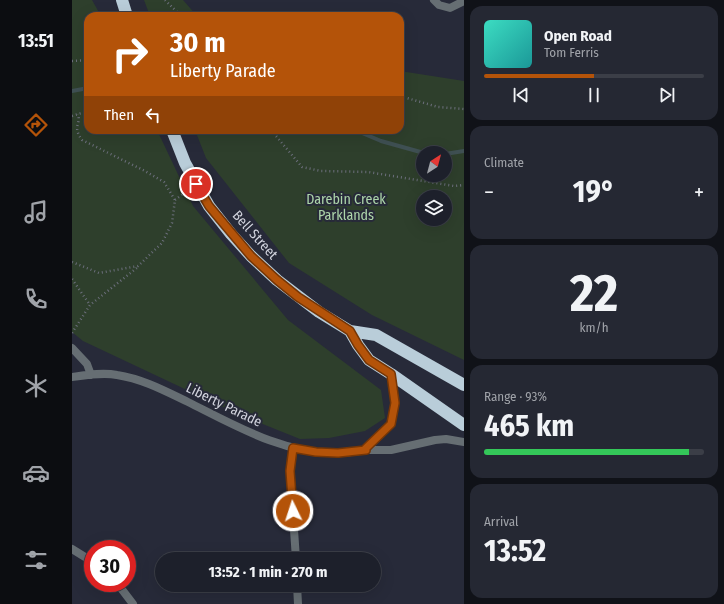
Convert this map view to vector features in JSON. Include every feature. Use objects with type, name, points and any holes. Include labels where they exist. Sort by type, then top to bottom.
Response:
[{"type":"highway","points":[[121,1],[125,12]]},
{"type":"highway","name":"Bell Street","points":[[174,134],[185,163],[209,206],[251,256],[277,280],[298,297],[350,331],[376,335],[464,384]]},
{"type":"highway","name":"Bell Street","points":[[350,331],[369,360],[464,425]]},
{"type":"street","points":[[434,0],[439,5],[450,8],[464,1]]},
{"type":"street","points":[[72,348],[87,364],[91,375]]},
{"type":"street","name":"Liberty Parade","points":[[72,377],[116,374],[140,380],[164,390],[266,440],[293,448],[316,452],[338,453],[366,450],[390,450],[440,440],[464,442]]},
{"type":"street","points":[[366,450],[364,450],[391,424],[395,403],[391,374]]},
{"type":"street","points":[[293,448],[290,471],[296,552]]},
{"type":"street","points":[[72,549],[84,556]]},
{"type":"street","points":[[124,592],[134,604]]},
{"type":"street","points":[[297,592],[298,604]]},
{"type":"path","points":[[165,0],[177,12]]},
{"type":"path","points":[[72,61],[84,59]]},
{"type":"path","points":[[404,97],[438,107],[464,109]]},
{"type":"path","points":[[72,116],[84,112]]},
{"type":"path","points":[[72,333],[90,305],[147,259],[162,243],[172,223],[175,200],[164,182],[82,140],[77,133],[76,126],[79,118],[78,114]]},
{"type":"path","points":[[274,134],[302,167],[321,171],[368,172],[454,186],[464,185]]},
{"type":"path","points":[[175,200],[184,193]]},
{"type":"path","points":[[72,262],[98,273],[138,266]]},
{"type":"path","points":[[72,279],[90,305]]},
{"type":"green space","points":[[72,0],[92,0],[99,12],[84,12],[84,134],[159,134],[193,206],[288,320],[381,390],[385,418],[365,431],[329,438],[300,439],[240,415],[83,341],[72,332]]},
{"type":"green space","points":[[144,0],[183,0],[194,12],[148,12]]},
{"type":"green space","name":"Darebin Creek Parklands","points":[[404,72],[464,81],[464,360],[372,315],[289,263],[206,158],[197,134],[404,134]]},
{"type":"waterway","points":[[72,91],[84,89]]},
{"type":"waterway","points":[[364,134],[381,141],[416,151]]},
{"type":"waterway","points":[[452,153],[464,151]]},
{"type":"route","points":[[196,184],[209,206],[251,256],[298,297],[350,331],[369,360],[391,374],[395,403],[391,424],[364,450],[366,450],[338,453],[316,452],[293,448],[290,471],[293,511]]}]
